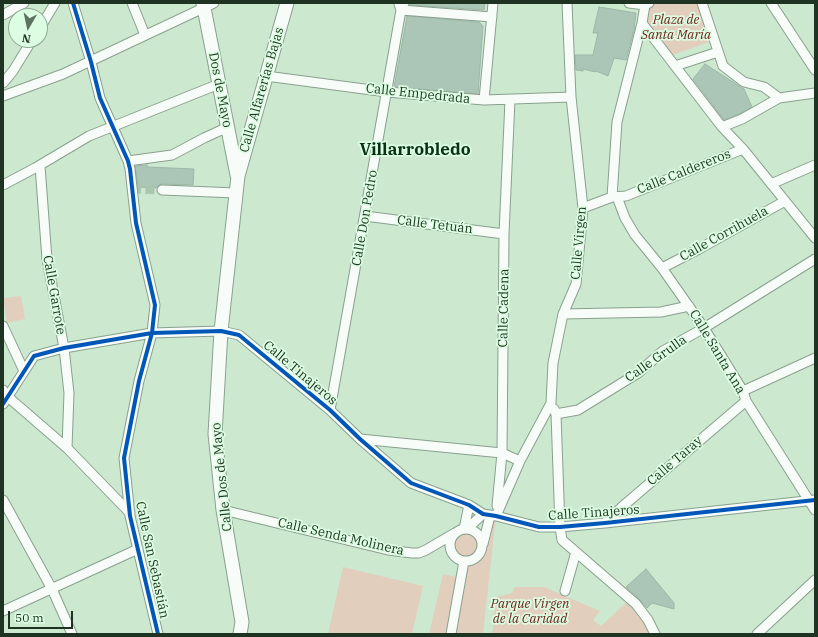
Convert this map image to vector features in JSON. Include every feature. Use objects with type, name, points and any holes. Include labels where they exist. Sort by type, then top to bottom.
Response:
[{"type":"street","points":[[3,15],[24,3]]},
{"type":"street","points":[[48,15],[55,3]]},
{"type":"street","name":"Calle San Sebastián","points":[[73,3],[100,98],[130,168],[136,223],[155,305],[152,333],[139,381],[124,458],[130,512],[158,634]]},
{"type":"street","points":[[132,3],[145,35]]},
{"type":"street","name":"Calle Alfarerías Bajas","points":[[238,176],[287,3]]},
{"type":"street","points":[[484,100],[493,3]]},
{"type":"street","name":"Calle Virgen","points":[[490,515],[551,403],[553,363],[563,314],[576,284],[583,208],[571,97],[567,3]]},
{"type":"street","points":[[629,3],[647,4]]},
{"type":"street","points":[[702,3],[724,66],[744,82],[764,87],[780,98]]},
{"type":"street","points":[[771,3],[815,70]]},
{"type":"street","points":[[3,96],[91,62],[207,4]]},
{"type":"street","name":"Dos de Mayo","points":[[207,4],[219,84],[238,176]]},
{"type":"street","name":"Calle Santa Ana","points":[[647,4],[617,122],[618,197],[625,218],[634,235],[662,268],[704,328],[744,396],[812,500],[815,510]]},
{"type":"street","points":[[401,5],[492,17]]},
{"type":"street","name":"Calle Don Pedro","points":[[330,410],[366,216],[401,5]]},
{"type":"street","points":[[642,23],[722,127],[743,149],[815,238]]},
{"type":"street","points":[[3,83],[13,71],[27,48]]},
{"type":"street","points":[[675,66],[718,52]]},
{"type":"street","name":"Calle Empedrada","points":[[266,76],[387,92],[484,100],[571,97]]},
{"type":"street","points":[[3,185],[40,166],[89,136],[219,84]]},
{"type":"street","points":[[722,127],[742,119],[780,98],[815,93]]},
{"type":"street","name":"Calle Cadena","points":[[490,515],[502,453],[504,234],[510,100]]},
{"type":"street","points":[[128,161],[172,155],[228,127]]},
{"type":"street","name":"Calle Caldereros","points":[[583,208],[618,197],[743,149]]},
{"type":"street","points":[[771,184],[815,165]]},
{"type":"street","name":"Calle Garrote","points":[[40,166],[47,259],[64,348],[69,393],[67,448]]},
{"type":"street","name":"Calle Dos de Mayo","points":[[238,176],[221,331],[215,434],[223,510],[242,622],[240,634]]},
{"type":"street","points":[[162,190],[236,193]]},
{"type":"street","name":"Calle Corrihuela","points":[[662,268],[785,201]]},
{"type":"street","name":"Calle Tetuán","points":[[366,216],[504,234]]},
{"type":"street","name":"Calle Grulla","points":[[556,414],[578,410],[638,372],[663,351],[704,328],[815,259]]},
{"type":"street","points":[[563,314],[661,312],[689,306]]},
{"type":"street","points":[[3,326],[24,371]]},
{"type":"street","name":"Calle Tinajeros","points":[[5,397],[34,356],[64,348],[152,333],[221,331],[239,335],[330,410],[360,439],[411,483],[469,505],[490,515],[539,527],[560,527],[812,500]]},
{"type":"street","name":"Calle Taray","points":[[605,523],[744,396],[815,358]]},
{"type":"street","points":[[5,397],[67,448],[130,512]]},
{"type":"street","points":[[551,403],[556,414],[560,527],[562,540],[636,604],[648,620],[655,634]]},
{"type":"street","points":[[360,439],[502,453],[520,461]]},
{"type":"street","points":[[3,500],[52,589],[72,634]]},
{"type":"street","points":[[465,529],[469,505]]},
{"type":"street","name":"Calle Senda Molinera","points":[[223,510],[388,550],[412,553],[419,553],[426,550],[455,533]]},
{"type":"street","points":[[490,515],[481,552],[476,558],[471,560],[464,561],[456,557],[452,552],[450,542],[455,533],[490,515]]},
{"type":"street","points":[[465,529],[476,531],[481,538],[482,546]]},
{"type":"street","points":[[3,611],[138,549]]},
{"type":"street","points":[[565,591],[576,552]]},
{"type":"street","points":[[451,634],[464,561]]},
{"type":"street","points":[[757,634],[815,580]]},
{"type":"green space","name":"Plaza de Santa María","points":[[649,3],[702,3],[714,40],[667,57],[642,23]]},
{"type":"green space","points":[[21,296],[25,319],[7,323],[3,298]]},
{"type":"green space","points":[[490,516],[496,516],[483,634],[429,634],[443,574],[461,578],[464,561],[471,560],[481,552]]},
{"type":"green space","points":[[465,534],[470,535],[476,541],[476,551],[470,557],[465,558],[460,557],[454,551],[453,546],[454,541],[460,535]]},
{"type":"green space","points":[[343,567],[423,586],[412,634],[328,634]]},
{"type":"green space","name":"Parque Virgen de la Caridad","points":[[514,587],[544,587],[600,611],[593,620],[601,626],[628,601],[644,619],[652,634],[492,634],[496,597],[512,593]]},
{"type":"building","points":[[410,3],[485,3],[484,10],[410,5]]},
{"type":"building","points":[[599,7],[636,13],[634,30],[626,60],[614,58],[608,76],[596,71],[583,69],[583,71],[576,70],[575,55],[593,55],[598,33],[593,33]]},
{"type":"building","points":[[407,16],[479,22],[483,26],[478,94],[394,87]]},
{"type":"building","points":[[705,64],[744,89],[752,107],[724,120],[693,79]]},
{"type":"building","points":[[147,165],[147,167],[194,169],[193,185],[162,184],[156,188],[138,187],[135,166]]},
{"type":"building","points":[[646,569],[674,603],[674,609],[652,603],[647,608],[626,587]]},
{"type":"tunnel","points":[[132,189],[162,190]]},
{"type":"cycle path","points":[[73,3],[100,98],[128,161],[136,223],[155,305],[152,333],[139,381],[124,458],[130,516],[158,634]]},
{"type":"cycle path","points":[[3,404],[34,356],[64,348],[152,333],[221,331],[239,335],[330,410],[360,439],[411,483],[469,505],[483,514],[539,527],[560,527],[815,500]]},
{"type":"district","name":"Villarrobledo","points":[[415,150]]}]
